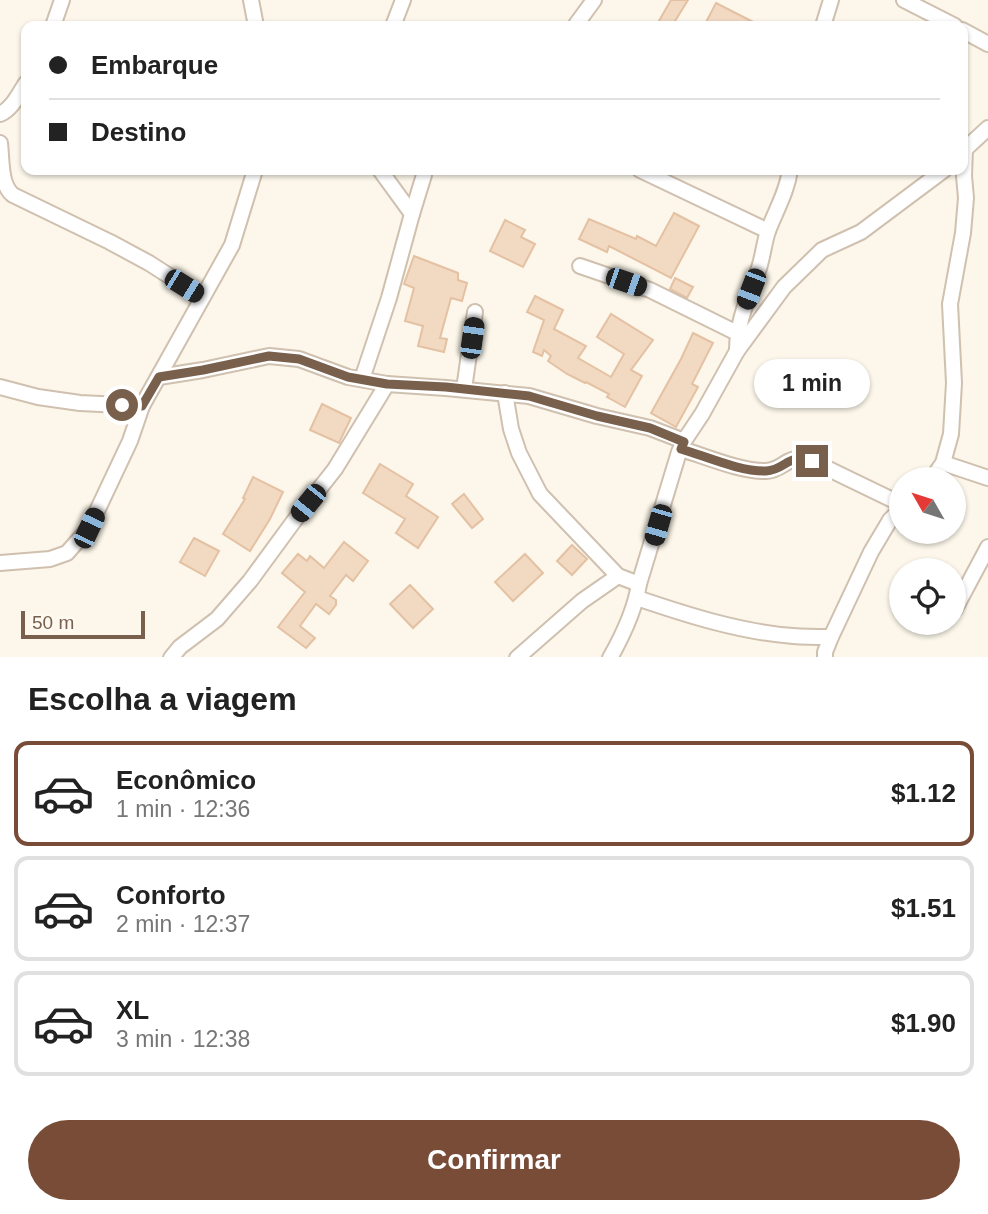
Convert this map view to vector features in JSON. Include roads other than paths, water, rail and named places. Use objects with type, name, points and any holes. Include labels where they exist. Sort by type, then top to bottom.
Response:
[{"type":"street","points":[[55,21],[62,0]]},
{"type":"street","points":[[251,0],[255,21]]},
{"type":"street","points":[[396,21],[402,0]]},
{"type":"street","points":[[579,21],[594,0]]},
{"type":"street","points":[[825,21],[831,0]]},
{"type":"street","points":[[904,0],[945,21]]},
{"type":"street","points":[[968,33],[988,44]]},
{"type":"street","points":[[0,114],[12,105],[21,91]]},
{"type":"street","points":[[968,147],[988,128]]},
{"type":"street","points":[[0,144],[5,183],[13,195],[110,242],[202,297]]},
{"type":"street","points":[[0,563],[50,559],[67,553],[89,528],[130,441],[142,406],[232,245],[254,175]]},
{"type":"street","points":[[384,175],[412,214]]},
{"type":"street","points":[[362,379],[389,298],[424,175]]},
{"type":"street","points":[[650,175],[768,231]]},
{"type":"street","points":[[737,351],[737,333],[742,312],[789,175]]},
{"type":"street","points":[[610,657],[624,631],[638,591],[682,445],[737,351],[784,287],[822,250],[861,232],[937,175]]},
{"type":"street","points":[[940,467],[951,434],[954,383],[950,304],[963,233],[966,198],[964,175]]},
{"type":"street","points":[[580,266],[650,290],[737,333]]},
{"type":"street","points":[[464,389],[475,312]]},
{"type":"street","points":[[742,312],[760,320]]},
{"type":"street","points":[[159,377],[269,356],[299,359],[348,377],[387,384],[529,396],[650,428],[682,445],[750,470],[769,471],[791,459],[802,458],[889,498]]},
{"type":"street","points":[[171,657],[217,619],[250,582],[335,469],[387,384]]},
{"type":"street","points":[[0,387],[38,397],[80,403],[142,406]]},
{"type":"street","points":[[505,393],[514,441],[540,494],[618,576],[638,591],[687,615],[792,636],[831,637]]},
{"type":"street","points":[[943,463],[988,478]]},
{"type":"street","points":[[825,657],[831,637],[871,552],[889,522]]},
{"type":"street","points":[[966,590],[988,547]]},
{"type":"street","points":[[517,657],[582,601],[618,576]]}]
